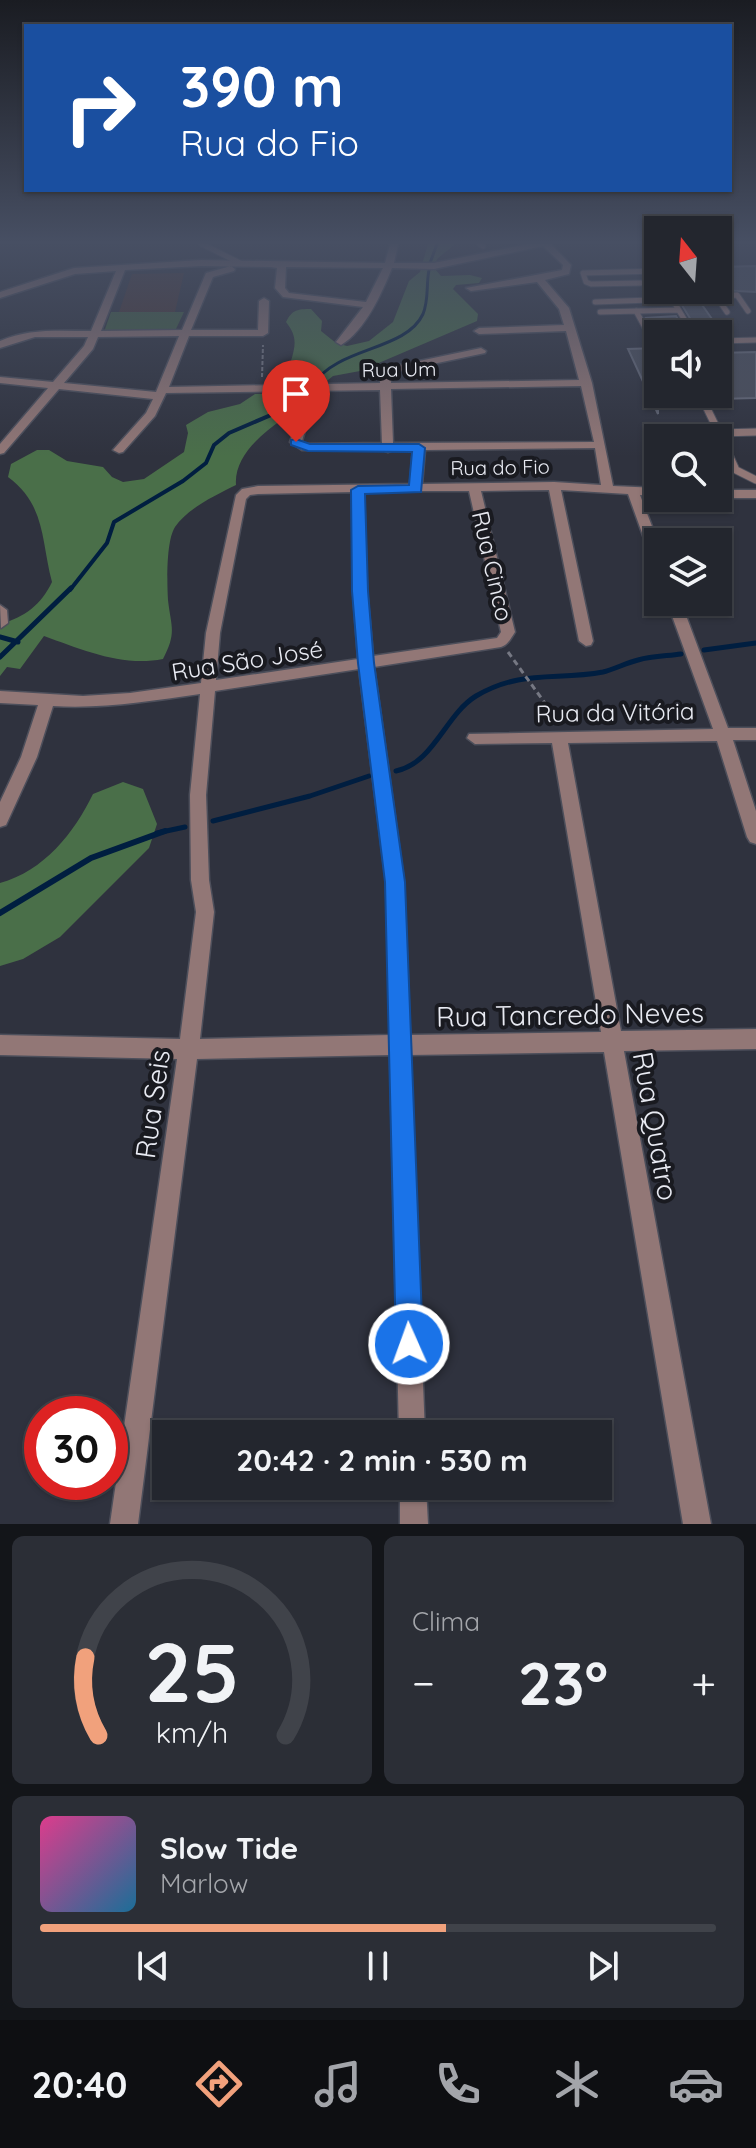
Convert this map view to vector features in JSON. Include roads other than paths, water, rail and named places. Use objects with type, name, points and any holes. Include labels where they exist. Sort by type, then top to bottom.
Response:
[{"type":"street","points":[[0,451],[56,388],[97,335],[104,315]]},
{"type":"street","points":[[119,450],[151,414],[192,315]]},
{"type":"street","points":[[0,345],[27,335],[263,333],[264,315]]},
{"type":"street","points":[[341,342],[361,315]]},
{"type":"street","points":[[566,315],[587,383],[607,487]]},
{"type":"street","points":[[479,331],[570,328]]},
{"type":"street","points":[[388,449],[384,373],[389,369],[481,351]]},
{"type":"street","name":"Rua Um","points":[[0,380],[56,388],[162,393],[587,383]]},
{"type":"street","points":[[305,414],[297,437],[299,446],[388,449],[600,445]]},
{"type":"street","points":[[416,489],[419,448]]},
{"type":"street","points":[[554,486],[586,641]]},
{"type":"street","name":"Rua do Fio","points":[[246,492],[554,486],[644,491]]},
{"type":"street","name":"Rua Cinco","points":[[474,487],[508,632],[501,642]]},
{"type":"street","points":[[358,490],[360,591],[366,663],[395,882],[412,1420]]},
{"type":"street","points":[[633,491],[647,528]]},
{"type":"street","name":"Rua Seis","points":[[124,1524],[205,912],[200,880],[198,795],[213,633],[240,498],[246,492]]},
{"type":"street","points":[[732,494],[756,494]]},
{"type":"street","points":[[0,610],[1,623]]},
{"type":"street","points":[[679,616],[756,837]]},
{"type":"street","name":"Rua São José","points":[[0,697],[107,701],[208,690],[501,642]]},
{"type":"street","points":[[0,820],[29,757],[47,700]]},
{"type":"street","name":"Rua da Vitória","points":[[475,738],[756,734]]},
{"type":"street","name":"Rua Quatro","points":[[559,737],[697,1524]]},
{"type":"street","name":"Rua Tancredo Neves","points":[[0,1045],[187,1049],[756,1039]]},
{"type":"street","points":[[413,1500],[414,1524]]},
{"type":"lane","points":[[732,341],[756,340]]},
{"type":"lane","points":[[732,433],[756,432]]},
{"type":"lane","points":[[732,462],[742,476],[756,480]]},
{"type":"waterway","points":[[314,384],[338,363],[402,335],[422,315]]},
{"type":"waterway","points":[[306,398],[312,393]]},
{"type":"waterway","points":[[70,590],[107,543],[114,522],[183,481],[206,463],[214,445],[229,433],[309,396]]},
{"type":"waterway","points":[[16,641],[71,588]]},
{"type":"waterway","points":[[0,637],[16,641]]},
{"type":"waterway","points":[[0,657],[16,641]]},
{"type":"waterway","points":[[704,650],[756,643]]},
{"type":"waterway","points":[[396,771],[420,759],[465,704],[493,688],[524,679],[603,672],[634,661],[681,654]]},
{"type":"waterway","points":[[213,821],[310,796],[369,776]]},
{"type":"waterway","points":[[163,832],[185,827]]},
{"type":"waterway","points":[[0,913],[91,858],[163,832]]},
{"type":"waterway","points":[[157,833],[163,832]]}]
